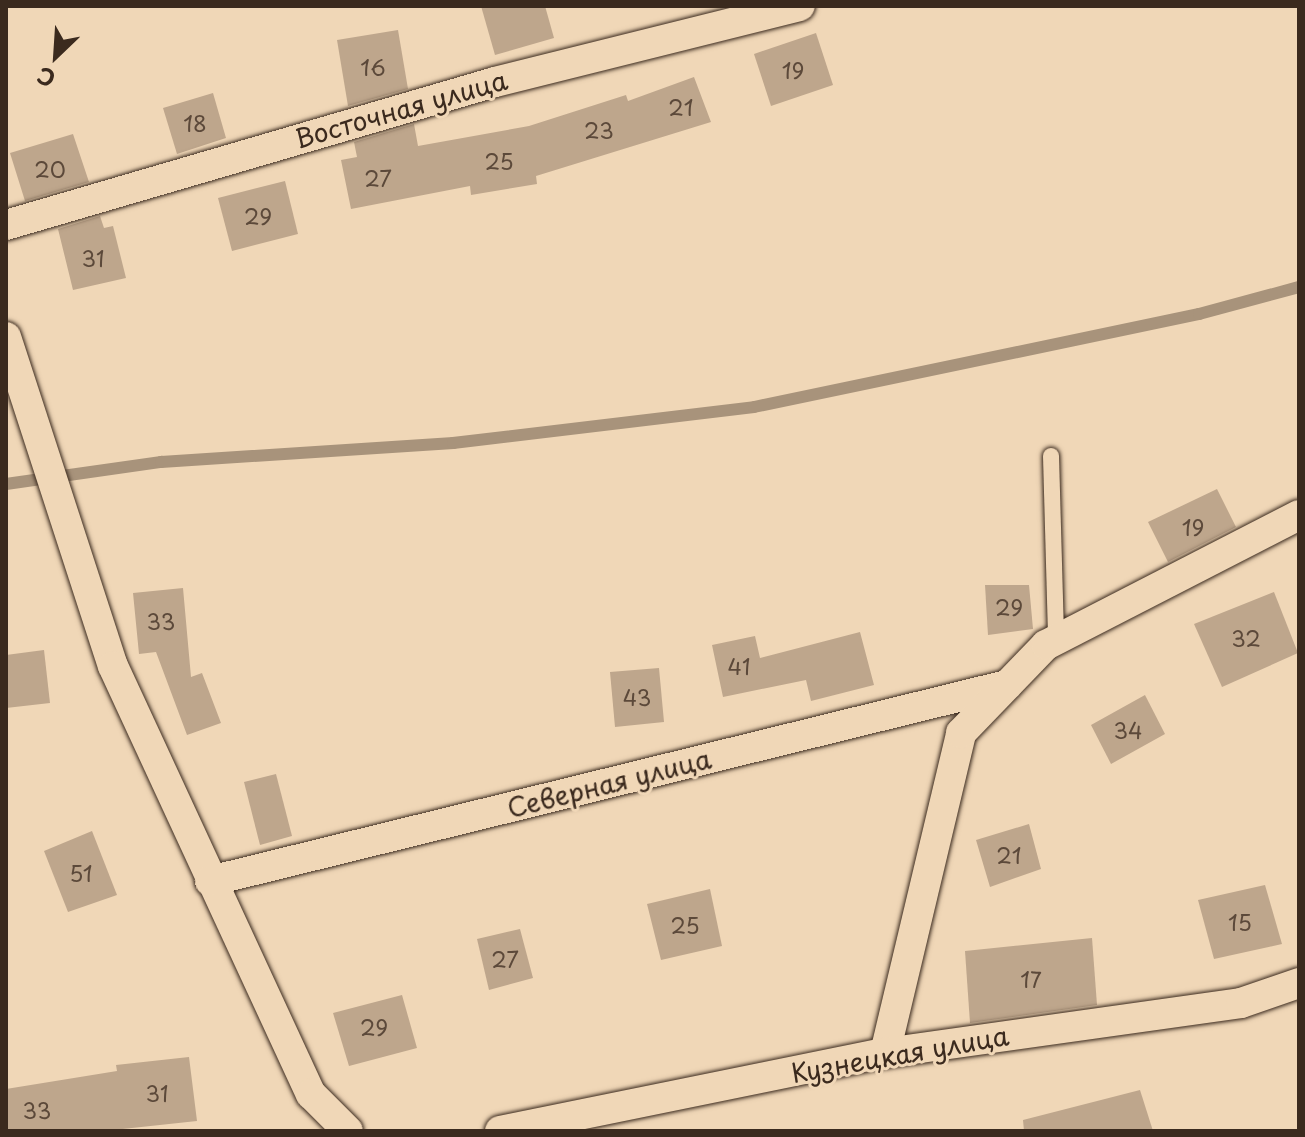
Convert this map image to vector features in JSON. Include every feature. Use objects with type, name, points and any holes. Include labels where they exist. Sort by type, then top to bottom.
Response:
[{"type":"street","name":"Восточная улица","points":[[6,225],[495,82],[800,6]]},
{"type":"street","points":[[6,337],[113,666],[311,1094],[348,1131]]},
{"type":"street","name":"Северная улица","points":[[885,1053],[961,733],[1056,640],[1299,515]]},
{"type":"street","name":"Северная улица","points":[[210,881],[1007,685]]},
{"type":"street","name":"Кузнецкая улица","points":[[500,1131],[885,1053],[1241,1003],[1299,983]]},
{"type":"lane","points":[[1051,456],[1056,640]]},
{"type":"building","points":[[481,6],[545,6],[554,38],[495,55]]},
{"type":"building","points":[[398,30],[408,89],[348,106],[337,40]]},
{"type":"building","points":[[816,33],[833,85],[771,106],[754,54]]},
{"type":"building","points":[[694,77],[711,122],[536,176],[537,184],[471,195],[470,186],[351,209],[341,160],[357,157],[354,142],[414,124],[418,146],[529,126],[626,95],[628,101]]},
{"type":"building","points":[[213,93],[226,138],[177,154],[163,108]]},
{"type":"building","points":[[73,134],[89,182],[25,201],[10,153]]},
{"type":"building","points":[[285,181],[298,234],[232,251],[218,198]]},
{"type":"building","points":[[100,216],[104,228],[113,226],[126,278],[73,290],[58,229]]},
{"type":"building","points":[[1217,489],[1236,527],[1168,562],[1148,522]]},
{"type":"building","points":[[985,585],[1029,585],[1033,629],[988,635]]},
{"type":"building","points":[[183,588],[191,677],[202,673],[221,723],[187,735],[156,652],[139,654],[133,593]]},
{"type":"building","points":[[1274,592],[1298,653],[1222,687],[1194,624]]},
{"type":"building","points":[[860,632],[874,685],[811,701],[806,680],[723,697],[712,645],[755,636],[760,658]]},
{"type":"building","points":[[44,650],[50,703],[6,708],[6,655]]},
{"type":"building","points":[[659,668],[664,722],[615,727],[610,672]]},
{"type":"building","points":[[1145,695],[1165,734],[1111,764],[1091,725]]},
{"type":"building","points":[[276,774],[292,836],[260,845],[244,782]]},
{"type":"building","points":[[1029,824],[1041,869],[990,887],[976,840]]},
{"type":"building","points":[[92,831],[117,895],[68,912],[44,851]]},
{"type":"building","points":[[1265,885],[1282,944],[1214,959],[1198,900]]},
{"type":"building","points":[[710,889],[722,946],[661,960],[647,904]]},
{"type":"building","points":[[520,929],[533,978],[489,990],[477,939]]},
{"type":"building","points":[[1092,938],[1097,1005],[970,1023],[965,951]]},
{"type":"building","points":[[402,995],[417,1048],[349,1066],[333,1013]]},
{"type":"building","points":[[189,1057],[197,1121],[104,1131],[6,1131],[6,1089],[117,1071],[116,1065]]},
{"type":"building","points":[[1140,1090],[1153,1131],[1024,1131],[1023,1120]]},
{"type":"waterway","points":[[6,484],[161,462],[453,443],[754,407],[1199,314],[1299,287]]}]
